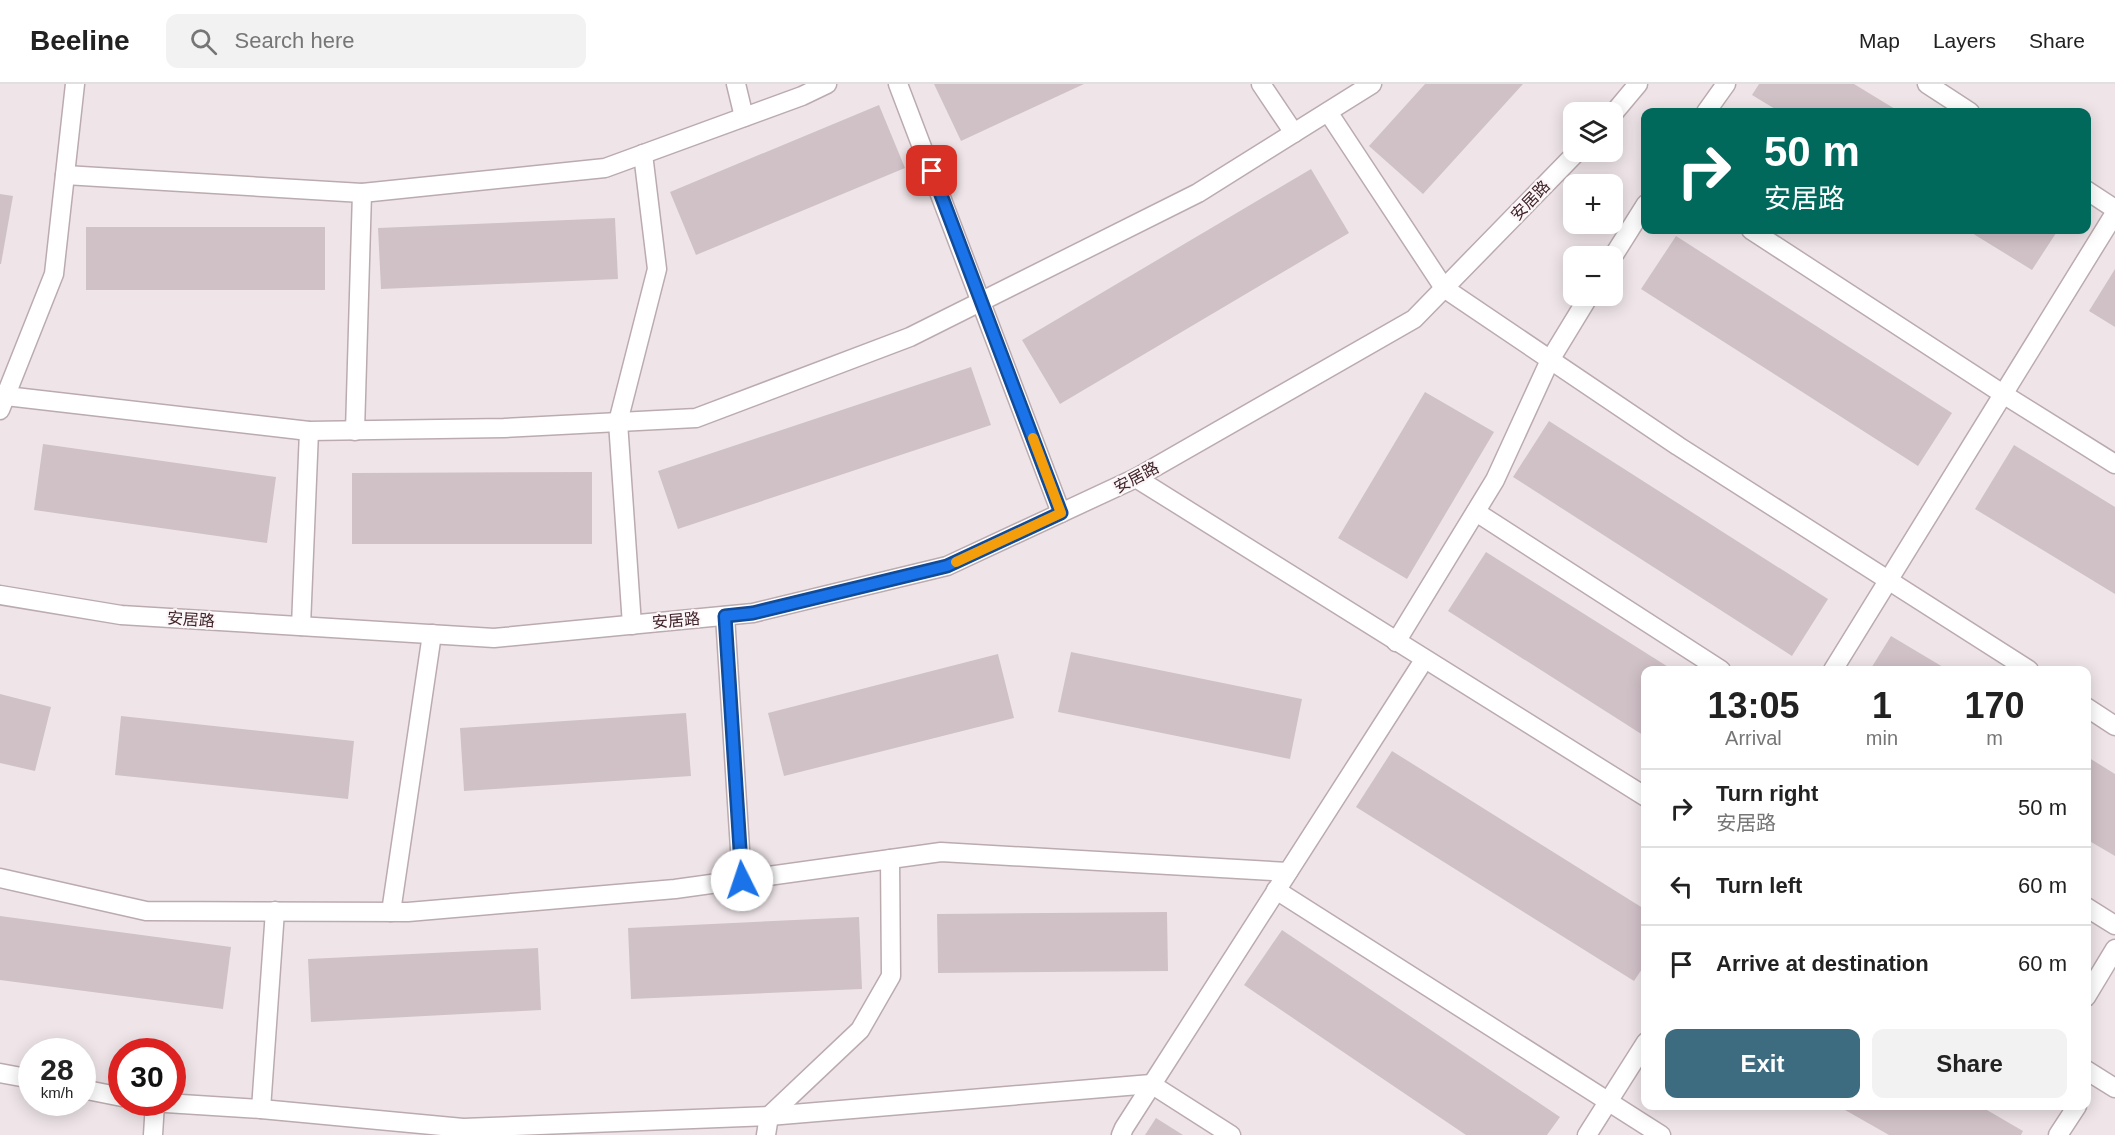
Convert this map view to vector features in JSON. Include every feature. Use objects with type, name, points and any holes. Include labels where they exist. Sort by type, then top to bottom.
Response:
[{"type":"street","points":[[75,84],[54,274],[2,400],[309,431],[504,428],[696,418],[910,338],[1198,193],[1372,84]]},
{"type":"street","points":[[736,84],[744,117]]},
{"type":"street","points":[[65,175],[363,192],[605,168],[802,96],[827,84]]},
{"type":"street","points":[[898,84],[1061,513]]},
{"type":"street","points":[[1261,84],[1294,133]]},
{"type":"street","points":[[1623,102],[1638,84]]},
{"type":"street","points":[[1709,108],[1726,84]]},
{"type":"street","points":[[1927,84],[1964,108]]},
{"type":"street","points":[[1328,112],[1444,288],[1678,446],[2023,666]]},
{"type":"street","points":[[632,625],[618,422],[657,269],[643,154]]},
{"type":"street","name":"安居路","points":[[0,595],[121,615],[494,638],[753,613],[947,566],[1136,478],[1414,319],[1567,162]]},
{"type":"street","points":[[355,431],[363,192]]},
{"type":"street","points":[[1835,666],[2115,211],[2091,194]]},
{"type":"street","points":[[1620,246],[1641,212]]},
{"type":"street","points":[[1757,234],[2115,464]]},
{"type":"street","points":[[1396,642],[1495,480],[1550,360],[1583,306]]},
{"type":"street","points":[[301,626],[309,431]]},
{"type":"street","points":[[1136,478],[1641,794]]},
{"type":"street","points":[[1476,513],[1714,666]]},
{"type":"street","points":[[725,616],[742,880]]},
{"type":"street","points":[[391,912],[432,634]]},
{"type":"street","points":[[1121,1135],[1151,1084],[1424,660]]},
{"type":"street","points":[[2091,710],[2115,726]]},
{"type":"street","points":[[0,878],[146,911],[391,912],[664,890],[941,852],[1288,872]]},
{"type":"street","points":[[766,1135],[769,1116],[860,1030],[891,976],[890,859]]},
{"type":"street","points":[[1276,890],[1660,1135]]},
{"type":"street","points":[[2091,910],[2115,925]]},
{"type":"street","points":[[261,1109],[274,911]]},
{"type":"street","points":[[2091,988],[2115,949]]},
{"type":"street","points":[[1587,1135],[1641,1050]]},
{"type":"street","points":[[0,1072],[18,1076]]},
{"type":"street","points":[[2091,1079],[2115,1088]]},
{"type":"street","points":[[186,1105],[261,1109],[464,1128],[769,1116],[1151,1084],[1232,1135]]},
{"type":"street","points":[[2058,1135],[2074,1110]]},
{"type":"street","points":[[153,1116],[153,1135]]},
{"type":"building","points":[[934,84],[1084,84],[961,141]]},
{"type":"building","points":[[1425,84],[1523,84],[1423,194],[1369,146]]},
{"type":"building","points":[[1759,84],[1854,84],[1893,108],[1773,108],[1752,95]]},
{"type":"building","points":[[879,105],[905,168],[696,255],[670,192]]},
{"type":"building","points":[[1311,169],[1349,233],[1060,404],[1022,340]]},
{"type":"building","points":[[0,194],[13,196],[1,264],[0,264]]},
{"type":"building","points":[[615,218],[618,279],[381,289],[378,228]]},
{"type":"building","points":[[86,227],[325,227],[325,290],[86,290]]},
{"type":"building","points":[[1974,234],[2055,234],[2032,270]]},
{"type":"building","points":[[1676,236],[1952,413],[1918,466],[1641,289]]},
{"type":"building","points":[[2115,269],[2115,327],[2089,311]]},
{"type":"building","points":[[971,367],[991,425],[678,529],[658,471]]},
{"type":"building","points":[[1425,392],[1494,432],[1407,579],[1338,538]]},
{"type":"building","points":[[1549,421],[1828,599],[1792,656],[1513,477]]},
{"type":"building","points":[[43,444],[276,477],[267,543],[34,510]]},
{"type":"building","points":[[2014,445],[2115,507],[2115,594],[1975,509]]},
{"type":"building","points":[[592,472],[592,544],[352,544],[352,473]]},
{"type":"building","points":[[1486,552],[1667,666],[1641,666],[1641,734],[1448,611]]},
{"type":"building","points":[[1891,636],[1941,666],[1872,666]]},
{"type":"building","points":[[1071,652],[1302,699],[1290,759],[1058,712]]},
{"type":"building","points":[[998,654],[1014,718],[784,776],[768,713]]},
{"type":"building","points":[[0,694],[51,707],[35,771],[0,763]]},
{"type":"building","points":[[686,713],[691,776],[464,791],[460,728]]},
{"type":"building","points":[[121,716],[354,741],[348,799],[115,775]]},
{"type":"building","points":[[1392,751],[1641,907],[1641,970],[1634,981],[1356,807]]},
{"type":"building","points":[[2091,759],[2115,774],[2115,856],[2091,842]]},
{"type":"building","points":[[1167,912],[1168,971],[938,973],[937,914]]},
{"type":"building","points":[[0,916],[231,947],[223,1009],[0,980]]},
{"type":"building","points":[[859,917],[862,989],[631,999],[628,928]]},
{"type":"building","points":[[1282,930],[1560,1117],[1547,1135],[1466,1135],[1244,985]]},
{"type":"building","points":[[538,948],[541,1010],[311,1022],[308,959]]},
{"type":"building","points":[[1845,1110],[1987,1110],[2023,1131],[2021,1135],[1889,1135]]},
{"type":"building","points":[[1156,1118],[1183,1135],[1145,1135]]},
{"type":"slow traffic","points":[[956,562],[1061,513],[1033,438]]},
{"type":"route","points":[[742,880],[725,616],[753,613],[947,566],[1061,513],[932,171]]}]
